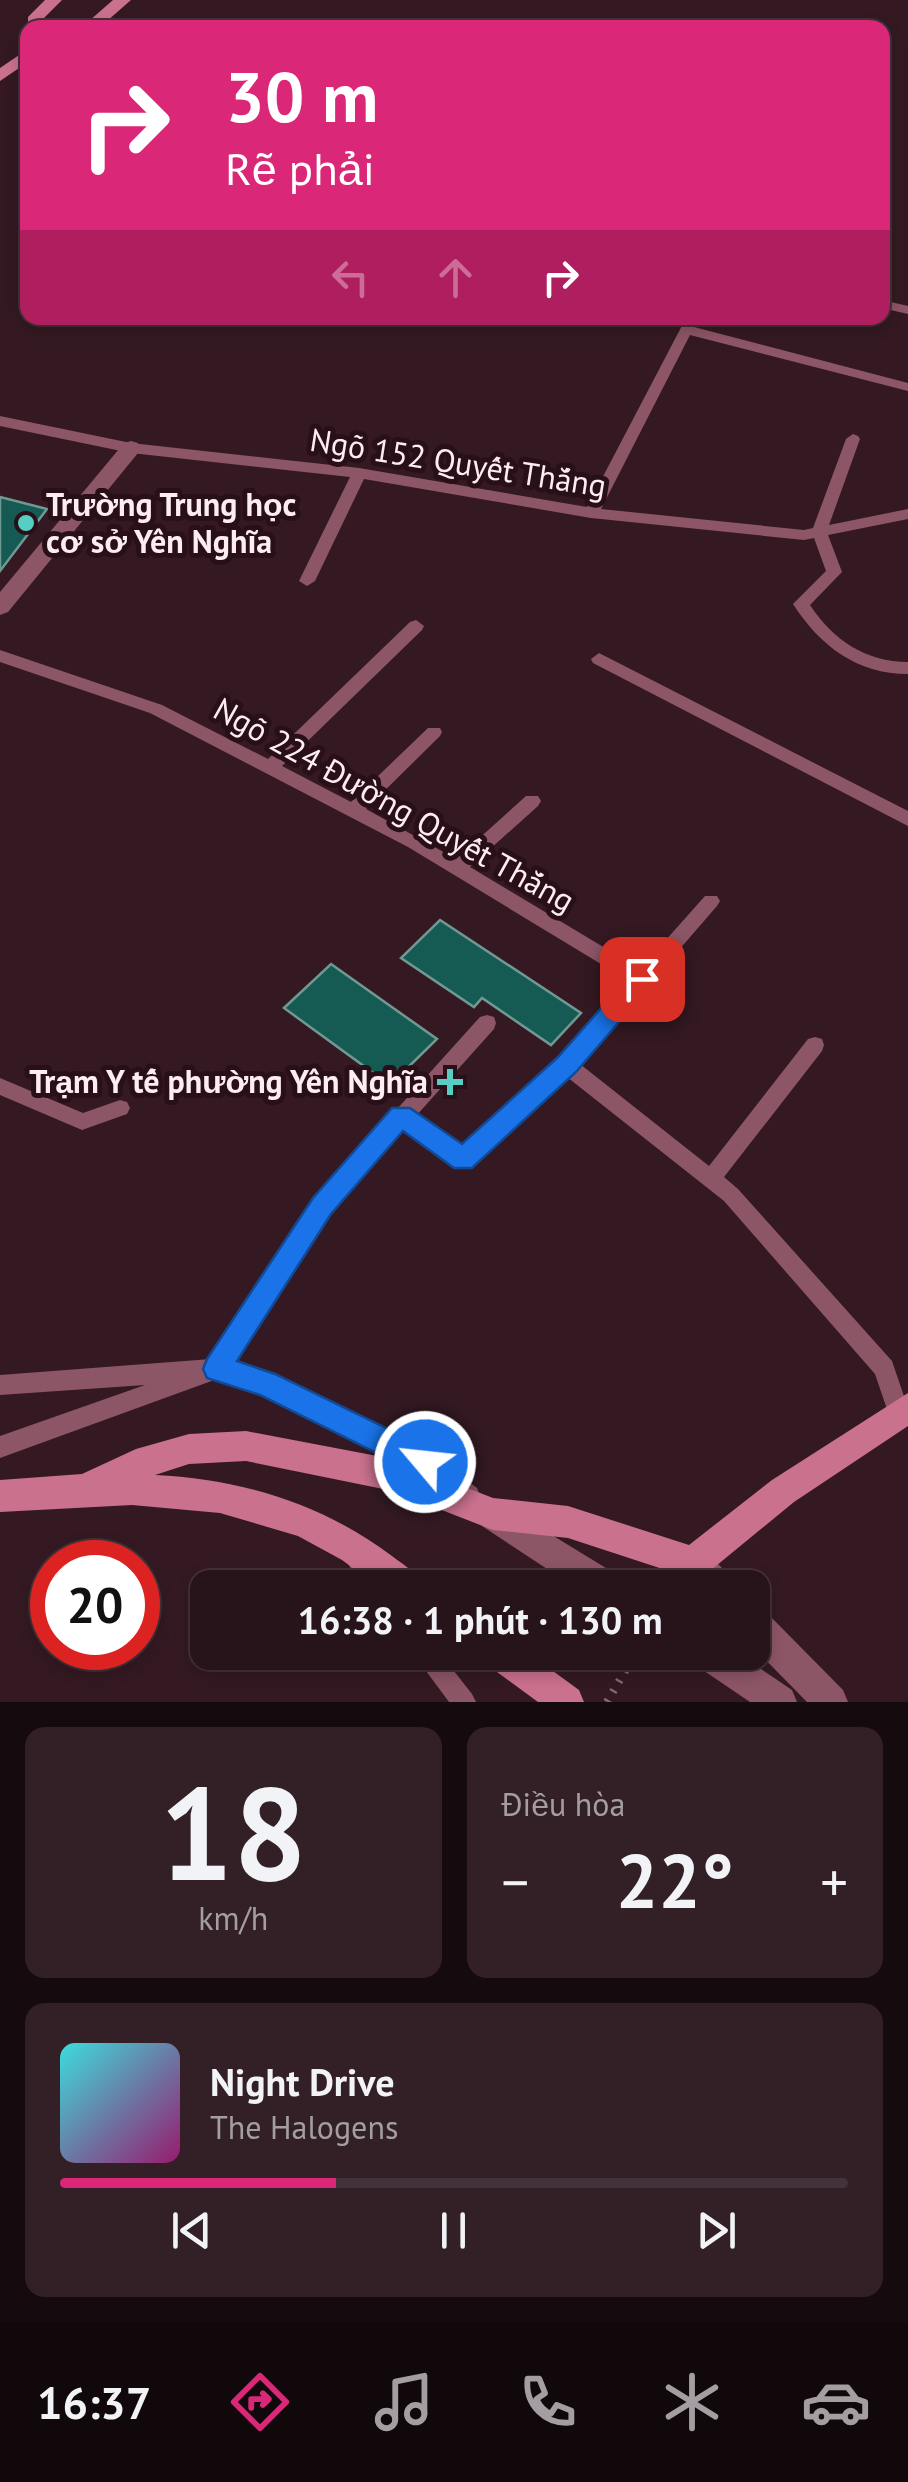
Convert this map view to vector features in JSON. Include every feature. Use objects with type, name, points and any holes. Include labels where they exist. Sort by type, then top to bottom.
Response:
[{"type":"street","points":[[35,20],[52,0]]},
{"type":"street","points":[[99,20],[123,0]]},
{"type":"street","points":[[0,76],[20,60]]},
{"type":"street","points":[[0,607],[132,448]]},
{"type":"street","points":[[693,1563],[783,1491],[903,1409]]},
{"type":"street","points":[[90,1487],[136,1465],[189,1449],[246,1446],[393,1475],[493,1514],[579,1570]]},
{"type":"street","points":[[0,1496],[90,1487],[200,1494],[254,1506],[344,1542],[383,1570]]},
{"type":"street","points":[[493,1514],[568,1522],[693,1563],[700,1570]]},
{"type":"street","points":[[770,1640],[831,1702]]},
{"type":"street","points":[[523,1670],[568,1702]]},
{"type":"street","points":[[733,1670],[780,1702]]},
{"type":"lane","points":[[591,513],[688,325]]},
{"type":"lane","points":[[696,325],[908,387]]},
{"type":"lane","name":"Ngõ 152 Quyết Thắng","points":[[0,421],[132,448],[358,473],[591,513],[804,536],[908,514]]},
{"type":"lane","points":[[853,439],[819,532],[834,572],[801,604],[814,628],[849,653],[886,670],[908,668]]},
{"type":"lane","points":[[306,580],[358,473]]},
{"type":"lane","points":[[270,768],[416,626]]},
{"type":"lane","name":"Ngõ 224 Đường Quyết Thắng","points":[[0,656],[156,709],[458,868],[642,979]]},
{"type":"lane","points":[[599,659],[908,819]]},
{"type":"lane","points":[[354,811],[434,732]]},
{"type":"lane","points":[[458,868],[532,800]]},
{"type":"lane","points":[[401,1116],[463,1160],[567,1064],[711,901]]},
{"type":"lane","points":[[0,1448],[217,1369],[322,1206],[488,1024]]},
{"type":"lane","points":[[710,1178],[815,1045]]},
{"type":"lane","points":[[567,1064],[732,1194],[884,1368],[903,1409]]},
{"type":"lane","points":[[0,1086],[82,1122],[120,1108]]},
{"type":"lane","points":[[0,1385],[217,1369],[265,1383],[369,1432],[425,1462],[493,1514]]},
{"type":"lane","points":[[344,1542],[363,1570]]},
{"type":"lane","points":[[438,1670],[464,1702]]},
{"type":"path","points":[[606,1702],[625,1670]]},
{"type":"building","points":[[0,497],[47,509],[0,571]]},
{"type":"building","points":[[440,920],[581,1013],[551,1045],[482,998],[474,1007],[401,958]]},
{"type":"building","points":[[331,964],[437,1039],[390,1085],[284,1008]]},
{"type":"place","name":"Trường Trung học cơ sở Yên Nghĩa","points":[[26,523]]},
{"type":"place","name":"Trạm Y tế phường Yên Nghĩa","points":[[450,1082]]},
{"type":"route","points":[[425,1462],[265,1383],[217,1369],[322,1206],[401,1116],[463,1160],[567,1064],[642,979]]}]
